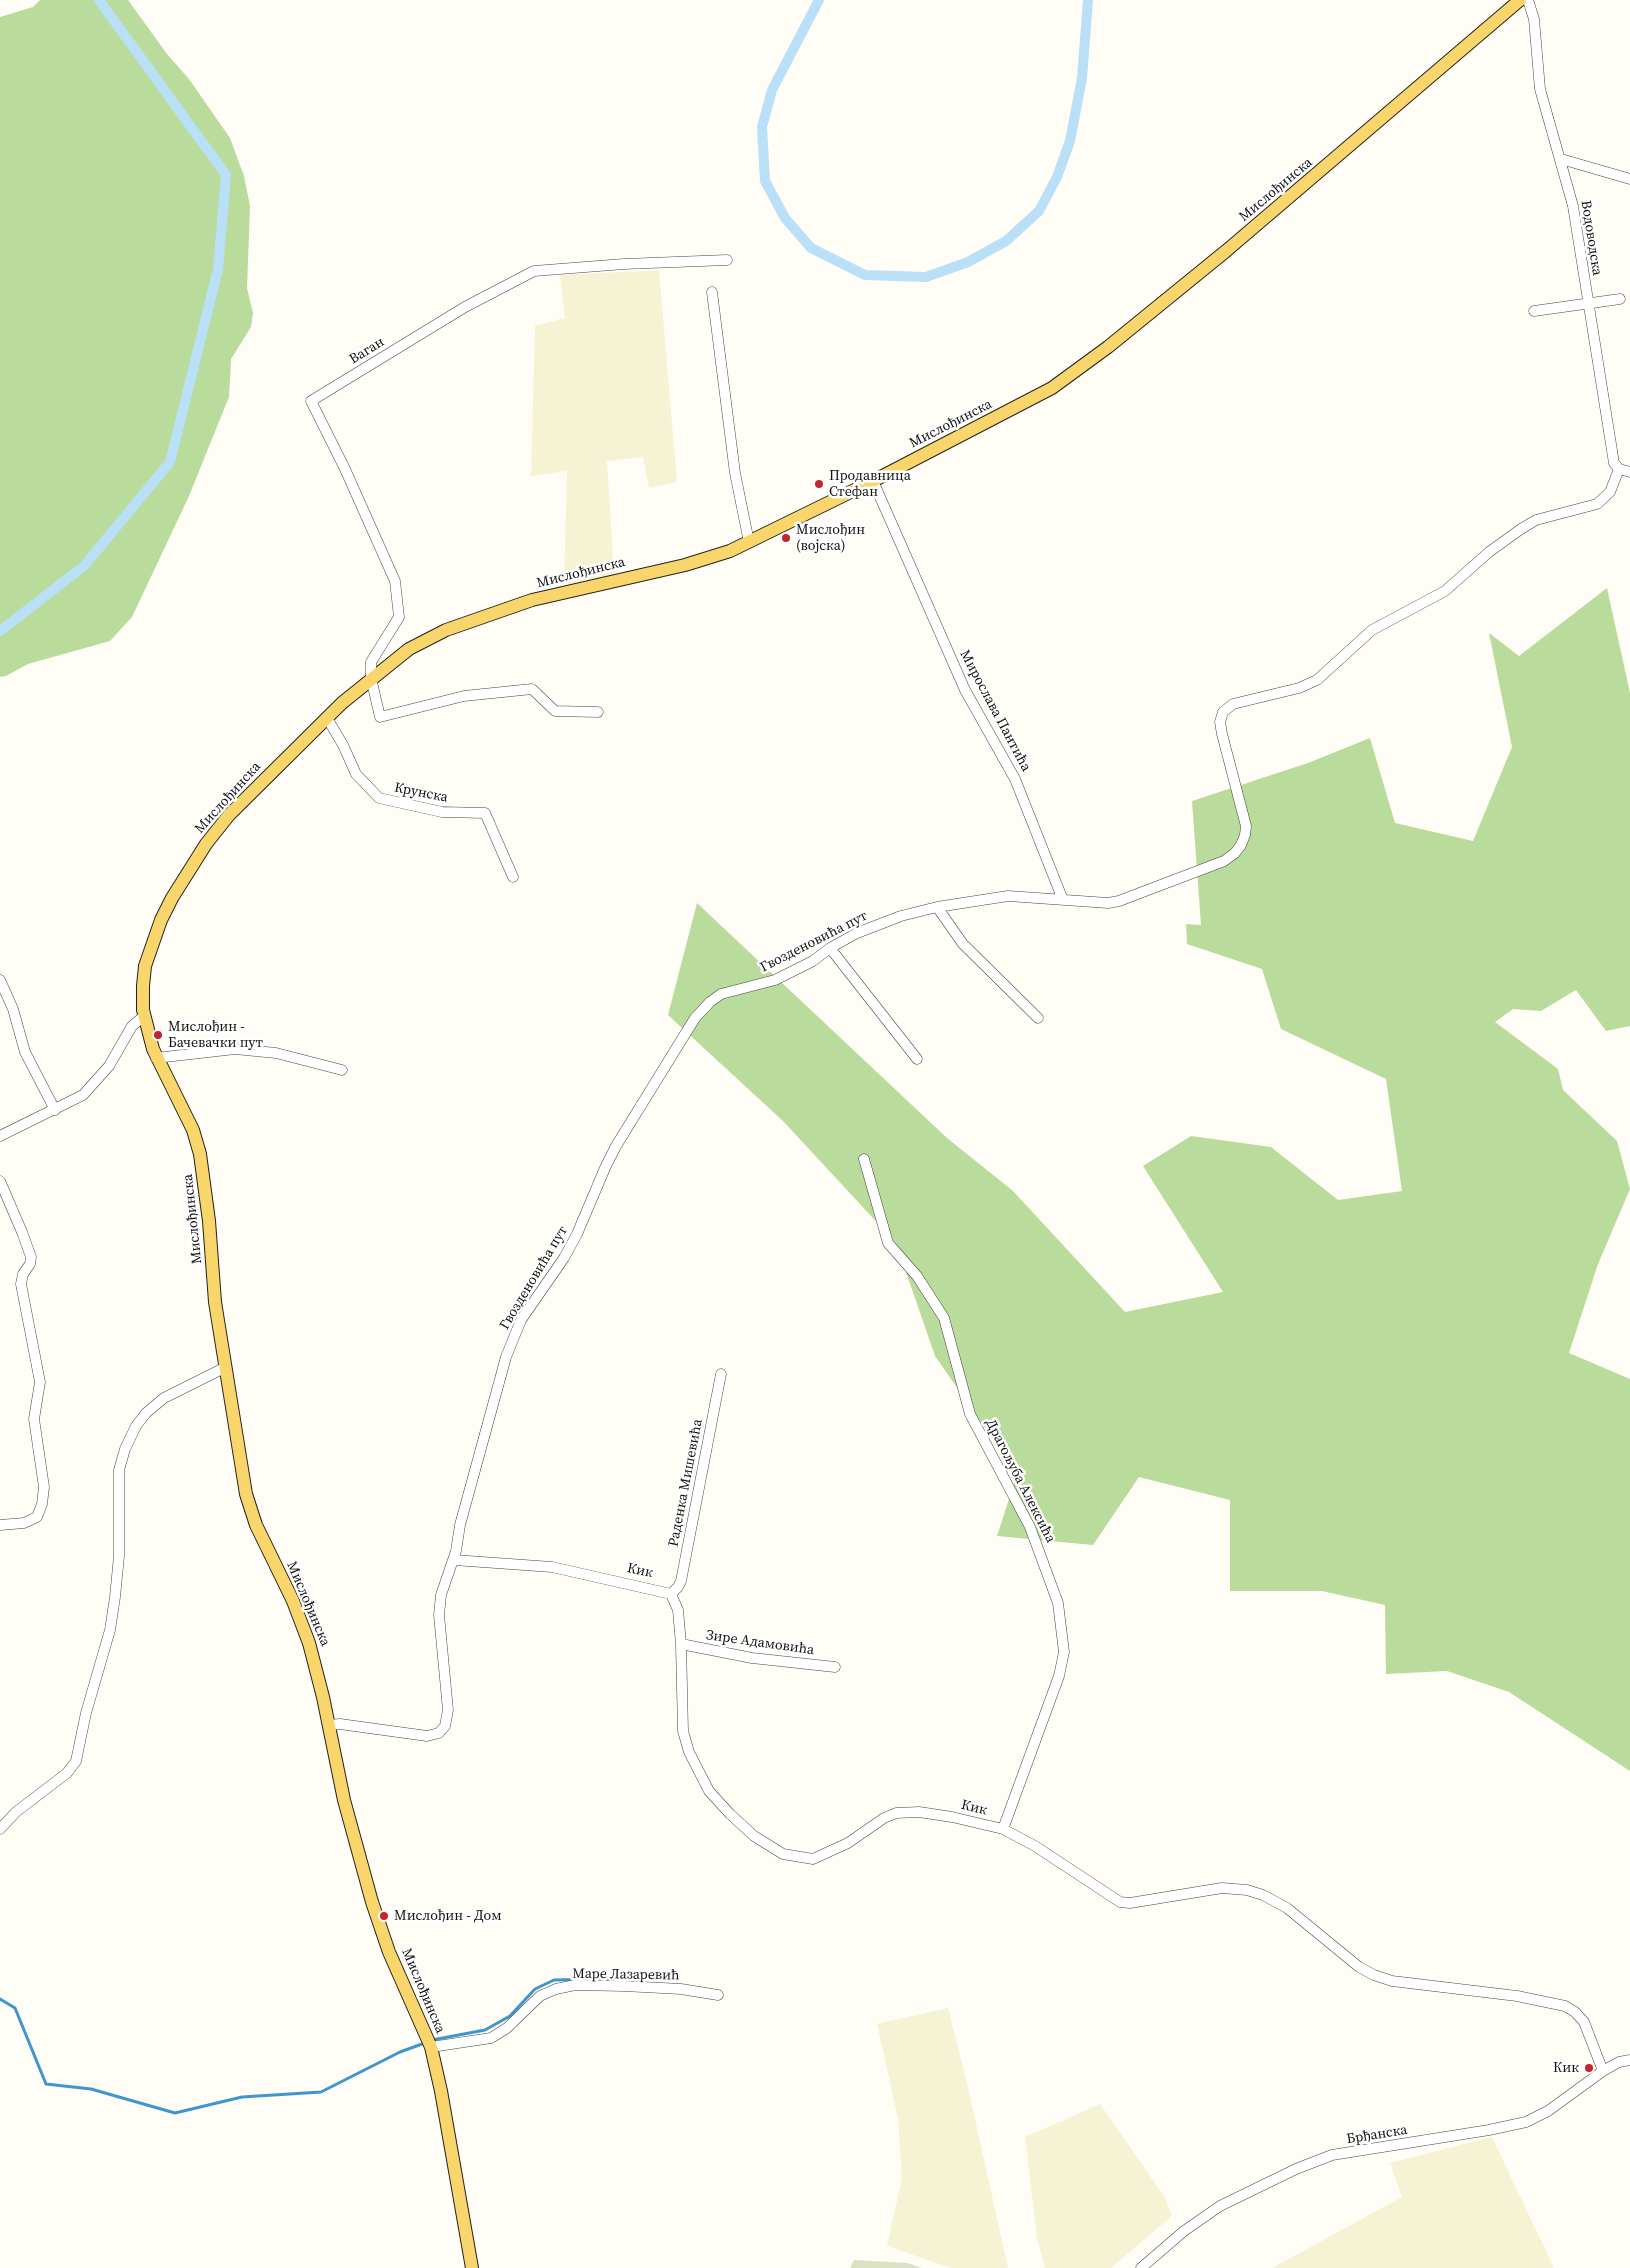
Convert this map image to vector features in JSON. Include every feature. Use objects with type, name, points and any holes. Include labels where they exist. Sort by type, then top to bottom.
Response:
[{"type":"main road","name":"Мислођинска","points":[[472,2268],[441,2091],[431,2047],[378,1922],[344,1800],[319,1679],[305,1630],[249,1506],[215,1302],[210,1220],[200,1154],[193,1130],[156,1058],[144,1016],[142,995],[145,966],[159,926],[172,898],[221,825],[249,794],[327,718],[371,678],[409,649],[426,639],[503,610],[581,587],[714,557],[749,542],[873,481],[1036,397],[1080,369],[1342,154],[1520,0]]},
{"type":"street","name":"Водоводска","points":[[1528,0],[1534,19],[1538,79],[1561,159],[1572,206],[1614,464],[1619,469]]},
{"type":"street","points":[[1561,159],[1630,179]]},
{"type":"street","name":"Ваган","points":[[371,678],[371,662],[399,617],[395,581],[346,469],[311,401],[465,307],[534,271],[624,264],[726,260]]},
{"type":"street","points":[[712,292],[735,473],[749,542]]},
{"type":"street","points":[[1534,312],[1587,302],[1620,299]]},
{"type":"street","points":[[1619,469],[1630,472]]},
{"type":"street","name":"Гвозденовића пут","points":[[329,1726],[340,1724],[427,1736],[439,1733],[442,1730],[448,1710],[440,1615],[441,1595],[454,1560],[460,1525],[495,1392],[512,1339],[521,1320],[564,1258],[577,1234],[608,1161],[676,1048],[703,1009],[720,994],[776,980],[813,961],[830,948],[857,933],[901,916],[937,907],[1008,896],[1096,904],[1119,901],[1224,861],[1235,853],[1245,835],[1246,826],[1222,734],[1220,722],[1223,712],[1233,704],[1298,688],[1317,680],[1372,630],[1445,591],[1489,552],[1521,529],[1536,520],[1597,504],[1610,492],[1619,469]]},
{"type":"street","name":"Мирослава Пантића","points":[[873,481],[965,690],[1015,779],[1064,900]]},
{"type":"street","points":[[371,678],[380,717],[464,696],[532,689],[555,711],[598,712]]},
{"type":"street","name":"Крунска","points":[[327,718],[343,745],[356,774],[379,798],[442,812],[485,813],[513,877]]},
{"type":"street","points":[[937,907],[963,944],[1038,1018]]},
{"type":"street","points":[[830,948],[917,1059]]},
{"type":"street","points":[[0,980],[13,1009],[25,1052],[54,1110]]},
{"type":"street","points":[[0,1136],[83,1094],[98,1080],[116,1057],[132,1026],[144,1016]]},
{"type":"street","points":[[156,1058],[234,1049],[276,1053],[342,1070]]},
{"type":"street","name":"Драгољуба Алексића","points":[[864,1159],[888,1243],[917,1276],[944,1318],[970,1414],[1030,1527],[1058,1603],[1064,1652],[1059,1676],[1003,1829]]},
{"type":"street","points":[[0,1181],[31,1257],[30,1264],[23,1274],[21,1284],[40,1382],[34,1419],[44,1487],[42,1504],[37,1517],[24,1523],[0,1525]]},
{"type":"street","points":[[0,1829],[16,1812],[67,1773],[76,1761],[86,1713],[110,1630],[119,1556],[119,1470],[124,1449],[136,1426],[164,1398],[226,1367]]},
{"type":"street","name":"Раденка Мишевића","points":[[671,1594],[681,1581],[722,1374]]},
{"type":"street","name":"Кик","points":[[454,1560],[552,1567],[671,1594],[678,1610],[681,1644],[683,1731],[697,1769],[709,1791],[730,1814],[754,1836],[783,1854],[813,1859],[848,1843],[884,1818],[908,1812],[933,1813],[1003,1829],[1035,1846],[1120,1902],[1130,1903],[1222,1888],[1247,1890],[1287,1908],[1359,1967],[1383,1978],[1420,1985],[1517,1996],[1565,2006],[1575,2012],[1584,2022],[1603,2071]]},
{"type":"street","name":"Зире Адамовића","points":[[681,1644],[752,1658],[835,1667]]},
{"type":"street","name":"Маре Лазаревић","points":[[431,2047],[491,2038],[507,2028],[540,1996],[556,1989],[575,1985],[681,1989],[718,1995]]},
{"type":"street","name":"Брђанска","points":[[1141,2268],[1184,2231],[1220,2206],[1296,2169],[1332,2155],[1489,2130],[1526,2122],[1548,2111],[1603,2071],[1620,2062],[1630,2060]]},
{"type":"shaded area","points":[[659,270],[677,482],[649,488],[643,457],[607,461],[614,575],[564,584],[567,471],[531,476],[535,326],[565,318],[560,275]]},
{"type":"shaded area","points":[[948,2008],[968,2087],[1008,2268],[951,2268],[887,2246],[902,2178],[898,2119],[877,2024]]},
{"type":"shaded area","points":[[1100,2104],[1164,2196],[1172,2216],[1111,2268],[1045,2268],[1037,2238],[1025,2137]]},
{"type":"shaded area","points":[[1492,2137],[1554,2268],[1272,2268],[1402,2197],[1390,2163]]},
{"type":"green space","points":[[40,0],[128,0],[167,54],[189,79],[230,138],[244,176],[250,206],[247,288],[253,313],[251,327],[231,359],[229,397],[189,496],[132,617],[110,641],[28,664],[6,676],[0,677],[0,17],[33,7]]},
{"type":"green space","points":[[1607,588],[1630,693],[1630,1026],[1606,1031],[1576,990],[1541,1011],[1513,1009],[1495,1022],[1558,1069],[1563,1090],[1617,1141],[1630,1189],[1598,1264],[1569,1353],[1630,1379],[1630,1771],[1509,1692],[1447,1671],[1386,1674],[1385,1605],[1322,1591],[1230,1591],[1230,1500],[1139,1477],[1093,1545],[997,1536],[1017,1474],[935,1356],[896,1243],[784,1122],[668,1015],[697,903],[947,1138],[1013,1191],[1125,1312],[1223,1292],[1143,1166],[1191,1136],[1271,1147],[1338,1200],[1402,1191],[1386,1079],[1281,1029],[1262,969],[1187,944],[1186,924],[1201,925],[1192,801],[1308,763],[1370,738],[1395,823],[1473,841],[1512,747],[1489,633],[1519,656]]},
{"type":"green space","points":[[854,2260],[908,2263],[921,2268],[850,2268]]},
{"type":"waterway","points":[[0,631],[84,566],[170,462],[218,269],[226,175],[99,0]]},
{"type":"waterway","points":[[819,0],[772,90],[762,127],[765,181],[785,218],[811,248],[865,275],[926,277],[968,262],[1006,241],[1039,211],[1057,177],[1070,141],[1082,78],[1088,0]]},
{"type":"waterway","points":[[432,2040],[485,2030],[510,2016],[535,1989],[554,1980],[659,1978]]},
{"type":"waterway","points":[[0,1999],[15,2008],[46,2084],[91,2089],[175,2113],[242,2097],[321,2092],[400,2052],[422,2044]]},
{"type":"place","name":"Продавница Стефан","points":[[819,484]]},
{"type":"place","name":"Мислођин (војска)","points":[[786,538]]},
{"type":"place","name":"Мислођин - Бачевачки пут","points":[[158,1035]]},
{"type":"place","name":"Мислођин - Дом","points":[[384,1916]]},
{"type":"place","name":"Кик","points":[[1589,2068]]}]
